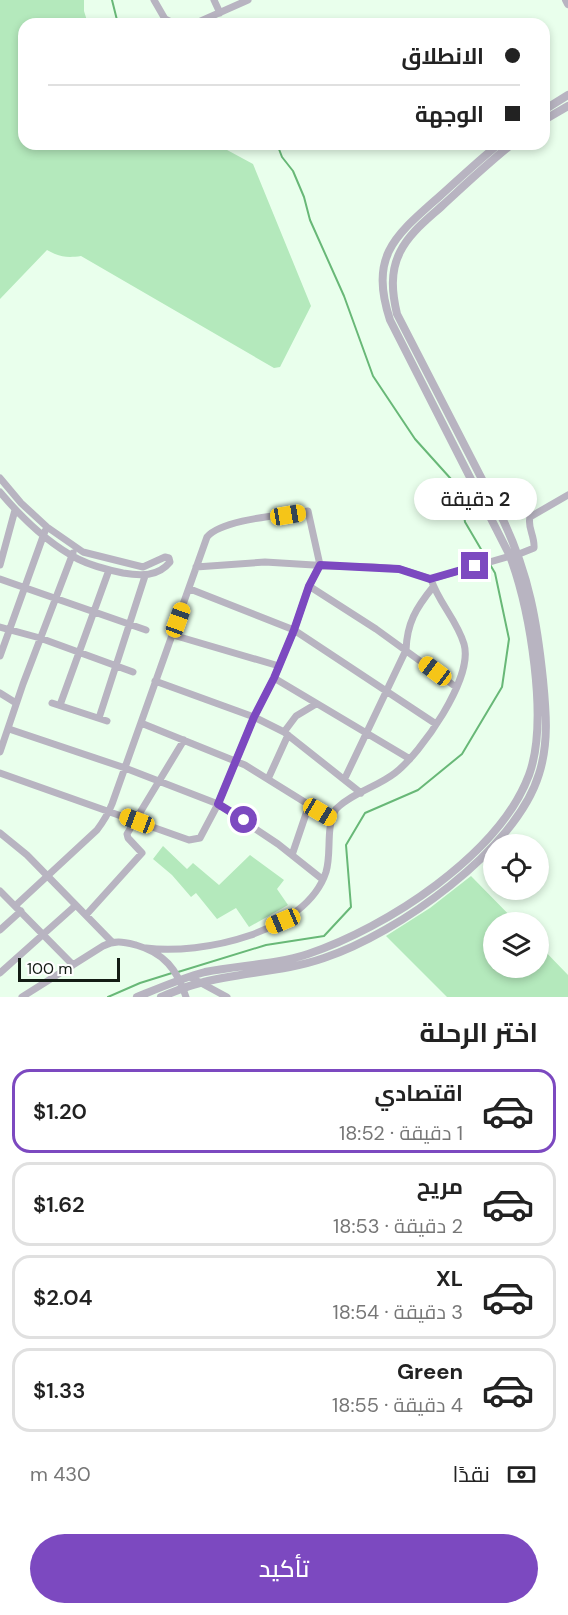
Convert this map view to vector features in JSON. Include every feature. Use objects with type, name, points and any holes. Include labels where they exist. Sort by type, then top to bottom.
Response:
[{"type":"street","points":[[154,0],[164,18]]},
{"type":"street","points":[[214,0],[220,13]]},
{"type":"street","points":[[208,18],[248,0]]},
{"type":"street","points":[[566,0],[568,4]]},
{"type":"street","points":[[550,106],[568,94]]},
{"type":"street","points":[[550,116],[568,106]]},
{"type":"street","points":[[493,150],[399,234],[388,254],[382,276],[383,298],[390,320],[514,555]]},
{"type":"street","points":[[161,997],[190,977],[305,955],[343,940],[425,898],[471,866],[515,821],[530,795],[544,757],[546,737],[545,697],[533,603],[514,555],[397,314],[393,294],[393,273],[400,253],[411,235],[505,150]]},
{"type":"street","points":[[0,478],[45,531]]},
{"type":"street","points":[[0,492],[15,510],[84,562],[109,570],[145,576],[169,564],[169,558],[165,557],[143,567],[73,552]]},
{"type":"street","points":[[196,567],[265,562],[399,569],[430,579],[534,548],[535,538],[529,524],[530,517],[568,495]]},
{"type":"street","points":[[0,565],[15,510]]},
{"type":"street","points":[[0,772],[110,811],[189,840],[196,841],[202,837],[254,717],[274,678],[309,586],[320,565],[308,512],[220,526],[207,537],[110,811],[97,830],[48,877],[0,930]]},
{"type":"street","points":[[0,656],[45,531]]},
{"type":"street","points":[[0,750],[73,552]]},
{"type":"street","points":[[107,721],[56,704],[80,652],[109,570]]},
{"type":"street","points":[[99,718],[145,576]]},
{"type":"street","points":[[0,579],[26,586],[146,630]]},
{"type":"street","points":[[146,948],[163,950],[200,947],[231,940],[283,921],[298,911],[325,873],[332,819],[339,806],[393,774],[410,759],[452,699],[464,668],[465,646],[451,615],[430,579]]},
{"type":"street","points":[[309,586],[406,650],[456,687]]},
{"type":"street","points":[[345,778],[406,650],[407,633],[418,606],[433,587]]},
{"type":"street","points":[[190,589],[294,630],[436,724]]},
{"type":"street","points":[[0,627],[40,638],[133,672]]},
{"type":"street","points":[[173,635],[279,666]]},
{"type":"street","points":[[274,678],[410,759]]},
{"type":"street","points":[[155,681],[254,717],[286,734],[362,793]]},
{"type":"street","points":[[0,693],[16,703]]},
{"type":"street","points":[[268,779],[286,734],[296,716],[316,704]]},
{"type":"street","points":[[141,723],[236,761],[332,819]]},
{"type":"street","points":[[9,729],[125,768],[218,804],[292,855],[322,879]]},
{"type":"street","points":[[86,915],[142,853],[127,836],[129,830],[137,821],[184,740]]},
{"type":"street","points":[[292,855],[309,805]]},
{"type":"street","points":[[0,833],[19,847],[112,942]]},
{"type":"street","points":[[0,891],[72,965]]},
{"type":"street","points":[[137,997],[181,985],[306,964],[341,952],[408,915],[425,898]]},
{"type":"street","points":[[0,973],[76,905]]},
{"type":"street","points":[[361,930],[365,940]]},
{"type":"street","points":[[22,997],[112,942],[127,942],[153,950],[165,958],[181,985]]},
{"type":"street","points":[[190,977],[227,997]]},
{"type":"green space","points":[[0,0],[84,0],[86,18],[18,18],[18,150],[227,150],[253,164],[311,306],[280,367],[274,368],[81,256],[63,256],[47,250],[0,299]]},
{"type":"green space","points":[[163,846],[187,869],[193,863],[219,885],[250,855],[284,880],[277,889],[288,905],[249,927],[236,908],[217,919],[196,893],[191,897],[172,875],[153,859]]},
{"type":"green space","points":[[471,876],[483,888],[483,900],[494,900],[506,912],[483,912],[483,978],[549,978],[549,955],[568,975],[568,997],[447,997],[386,936],[430,908]]},
{"type":"waterway","points":[[112,0],[116,18]]},
{"type":"waterway","points":[[178,972],[266,945],[324,936],[351,907],[346,845],[365,813],[418,790],[462,754],[502,687],[509,639],[495,573],[465,522],[460,489],[415,439],[373,376],[344,296],[310,220],[304,197],[293,171],[279,150]]},
{"type":"waterway","points":[[108,997],[140,983],[172,973]]},
{"type":"route","points":[[244,820],[218,804],[254,717],[274,678],[309,586],[320,565],[399,569],[430,579],[475,566]]}]
